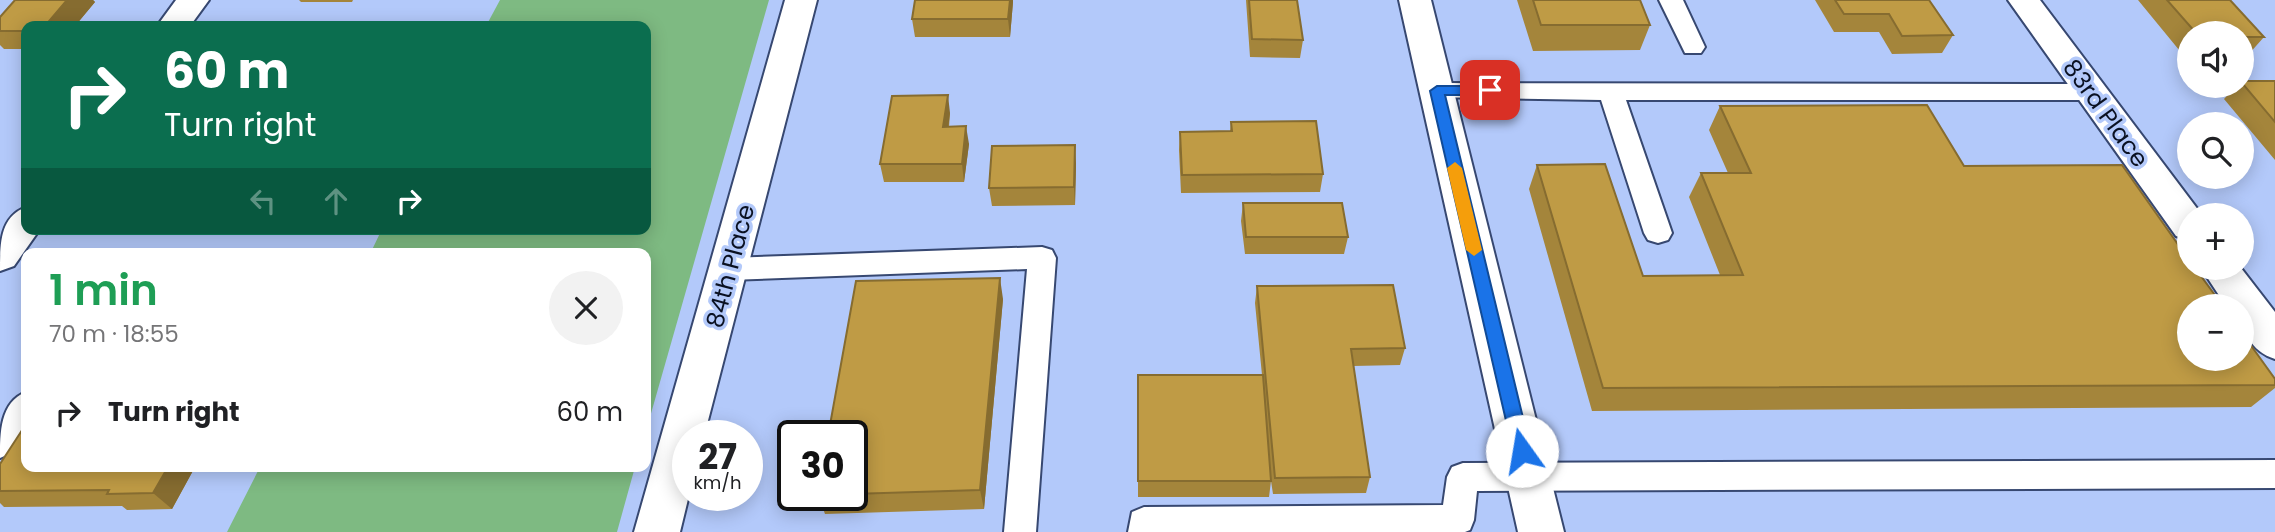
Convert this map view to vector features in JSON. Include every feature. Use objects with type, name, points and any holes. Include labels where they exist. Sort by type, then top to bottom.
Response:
[{"type":"street","points":[[177,21],[193,0]]},
{"type":"street","name":"84th Place","points":[[657,532],[802,0]]},
{"type":"street","points":[[1415,0],[1541,532]]},
{"type":"street","name":"83rd Place","points":[[2024,0],[2177,210]]},
{"type":"street","points":[[0,256],[21,228]]},
{"type":"street","points":[[2229,280],[2275,343]]},
{"type":"lane","points":[[1671,0],[1693,47]]},
{"type":"lane","points":[[1437,91],[2091,92]]},
{"type":"lane","points":[[1611,91],[1658,233]]},
{"type":"lane","points":[[729,269],[1042,258],[1020,532]]},
{"type":"lane","points":[[0,445],[21,413]]},
{"type":"lane","points":[[1144,532],[1144,522],[1458,520],[1463,477],[2275,474]]},
{"type":"green space","points":[[500,0],[769,0],[651,413],[651,248],[373,248],[379,235],[651,235],[651,21],[489,21]]},
{"type":"green space","points":[[257,472],[634,472],[617,532],[227,532]]},
{"type":"building","points":[[15,0],[67,0],[49,21],[21,21],[21,31],[0,31],[0,17]]},
{"type":"building","points":[[915,0],[1010,0],[1008,19],[912,19]]},
{"type":"building","points":[[1249,0],[1297,0],[1303,40],[1252,39]]},
{"type":"building","points":[[1533,0],[1640,0],[1650,25],[1541,25]]},
{"type":"building","points":[[1835,0],[1929,0],[1953,35],[1902,36],[1889,14],[1844,14]]},
{"type":"building","points":[[2167,0],[2230,0],[2249,21],[2185,21]]},
{"type":"building","points":[[2254,26],[2264,37],[2254,37]]},
{"type":"building","points":[[2254,81],[2275,81],[2275,122],[2254,97]]},
{"type":"building","points":[[948,95],[943,127],[966,126],[962,164],[880,164],[892,96]]},
{"type":"building","points":[[1927,105],[1964,166],[2122,165],[2177,243],[2177,280],[2204,280],[2214,294],[2177,294],[2177,371],[2254,371],[2254,350],[2275,379],[2275,385],[1603,388],[1537,165],[1605,164],[1643,276],[1743,275],[1701,173],[1751,173],[1720,106]]},
{"type":"building","points":[[1316,121],[1323,174],[1182,175],[1180,132],[1232,131],[1231,122]]},
{"type":"building","points":[[1075,145],[1074,187],[989,188],[992,146]]},
{"type":"building","points":[[1243,203],[1342,203],[1348,237],[1246,237]]},
{"type":"building","points":[[1000,278],[980,490],[868,494],[868,420],[831,420],[856,281]]},
{"type":"building","points":[[1393,285],[1405,348],[1351,349],[1370,477],[1275,478],[1257,286]]},
{"type":"building","points":[[1138,375],[1263,375],[1271,481],[1138,481]]},
{"type":"building","points":[[21,432],[21,472],[165,472],[153,493],[107,494],[109,490],[0,491],[0,464]]},
{"type":"slow traffic","points":[[1455,168],[1474,250]]},
{"type":"route","points":[[1490,90],[1437,91],[1522,451]]}]
